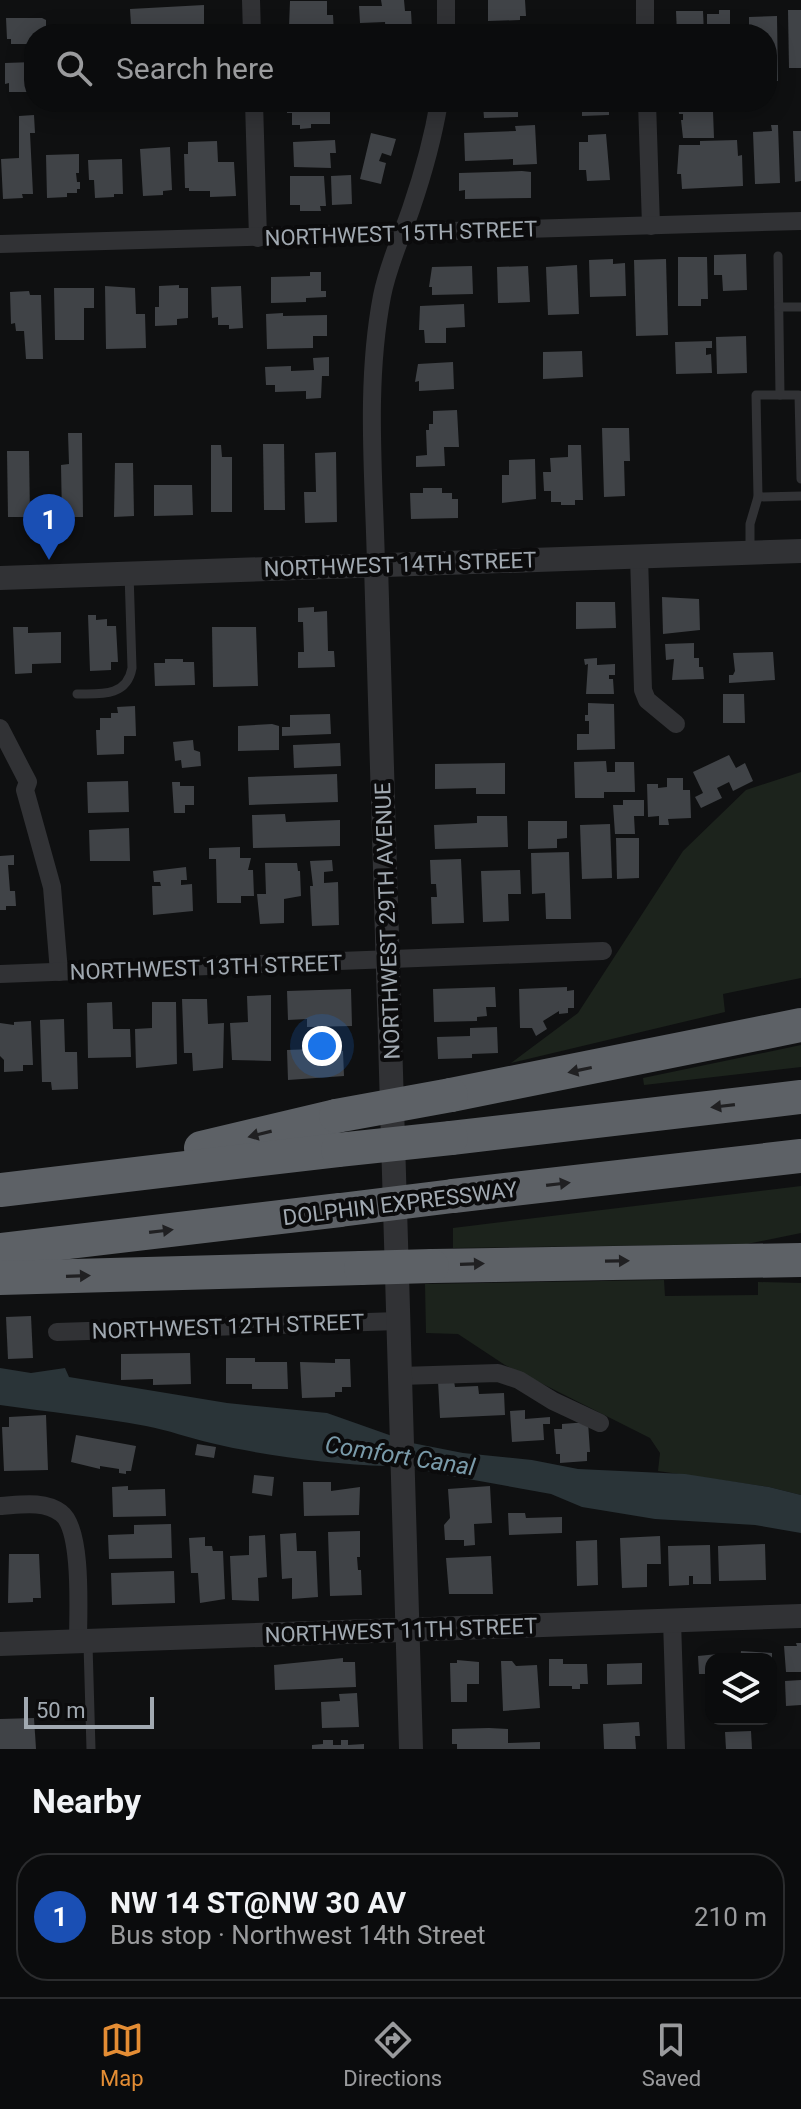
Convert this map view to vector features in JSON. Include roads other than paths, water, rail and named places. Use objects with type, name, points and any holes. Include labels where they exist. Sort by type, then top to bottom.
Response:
[{"type":"highway","points":[[49,1185],[336,1116],[801,1025]]},
{"type":"highway","points":[[0,1190],[801,1097]]},
{"type":"highway","name":"DOLPHIN EXPRESSWAY","points":[[0,1250],[801,1156]]},
{"type":"highway","points":[[0,1278],[801,1260]]},
{"type":"street","points":[[251,0],[252,24]]},
{"type":"street","points":[[446,0],[446,24]]},
{"type":"street","points":[[645,0],[645,24]]},
{"type":"street","points":[[254,112],[258,238]]},
{"type":"street","name":"NORTHWEST 29TH AVENUE","points":[[411,1749],[371,420],[374,354],[385,281],[429,148],[437,112]]},
{"type":"street","points":[[647,112],[651,226]]},
{"type":"street","name":"NORTHWEST 15TH STREET","points":[[0,244],[801,221]]},
{"type":"street","name":"NORTHWEST 14TH STREET","points":[[0,578],[801,551]]},
{"type":"street","points":[[639,556],[643,690],[647,700],[676,724]]},
{"type":"street","points":[[0,728],[28,782],[25,790],[42,844],[53,896],[59,972]]},
{"type":"street","name":"NORTHWEST 13TH STREET","points":[[0,974],[603,951]]},
{"type":"street","name":"NORTHWEST 12TH STREET","points":[[57,1332],[398,1321]]},
{"type":"street","points":[[400,1376],[498,1373],[519,1380],[553,1401],[600,1423]]},
{"type":"street","points":[[0,1506],[38,1505],[65,1515],[72,1529],[75,1547],[83,1641]]},
{"type":"street","name":"NORTHWEST 11TH STREET","points":[[0,1644],[801,1616]]},
{"type":"street","points":[[672,1620],[676,1749]]},
{"type":"lane","points":[[778,256],[780,395]]},
{"type":"lane","points":[[779,307],[801,307]]},
{"type":"lane","points":[[750,553],[750,524],[758,497],[756,395],[799,395],[801,479]]},
{"type":"lane","points":[[758,497],[801,496]]},
{"type":"lane","points":[[77,694],[116,692],[128,683],[131,676],[129,573]]},
{"type":"lane","points":[[83,1641],[91,1749]]},
{"type":"water","name":"Comfort Canal","points":[[0,1368],[31,1373],[65,1368],[69,1377],[227,1403],[327,1413],[412,1443],[463,1453],[532,1460],[578,1469],[685,1474],[769,1487],[801,1495],[801,1533],[755,1525],[655,1519],[582,1507],[551,1494],[392,1462],[387,1466],[366,1465],[276,1455],[232,1448],[146,1426],[0,1405]]},
{"type":"place","name":"NW 14 ST@NW 30 AV","points":[[49,560]]}]
